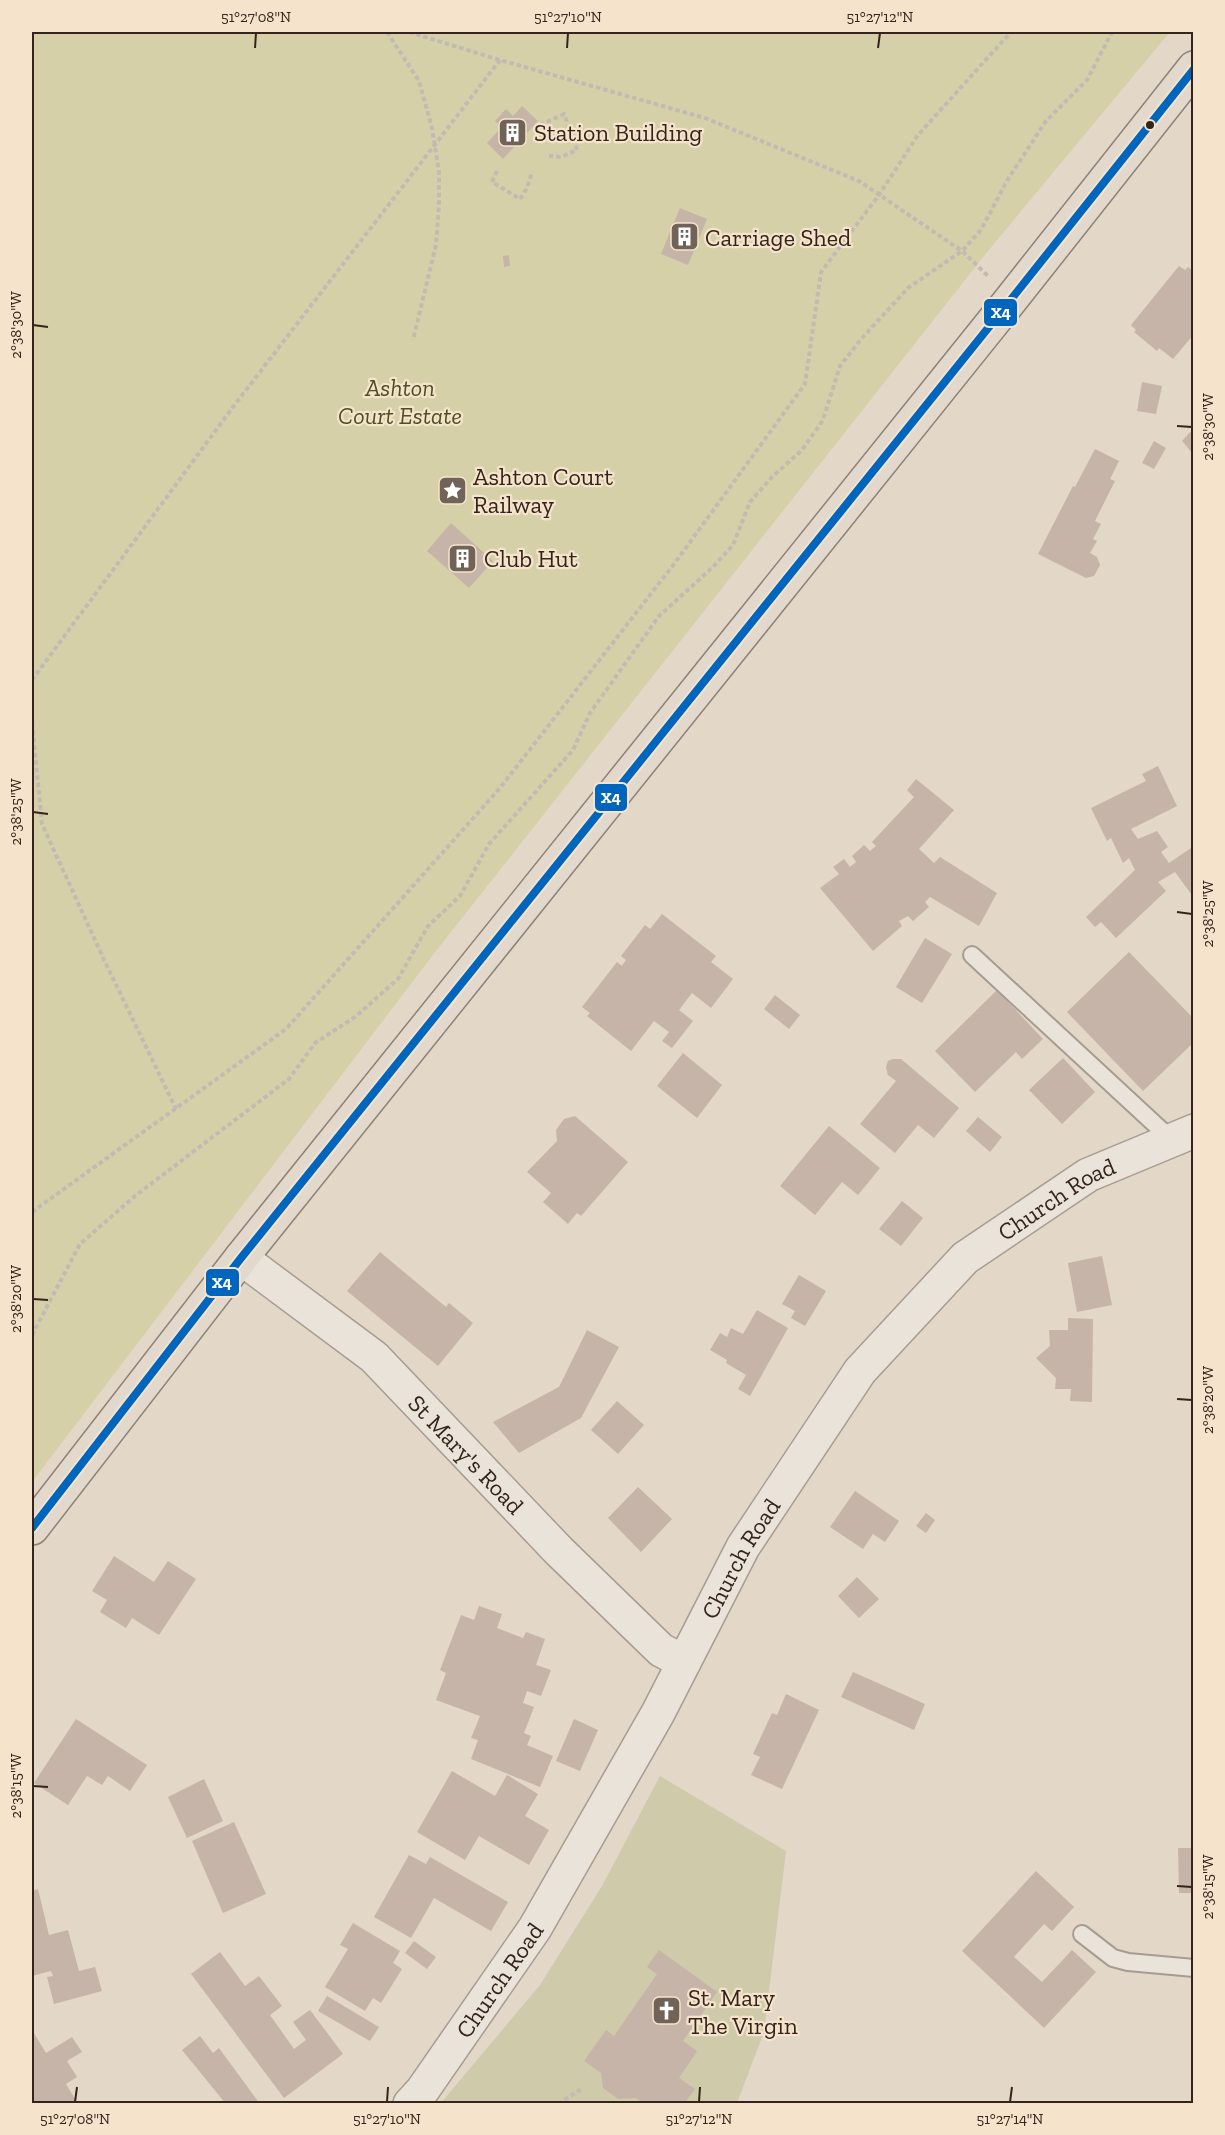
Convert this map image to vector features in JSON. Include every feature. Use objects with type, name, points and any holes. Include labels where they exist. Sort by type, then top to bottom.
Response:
[{"type":"main road","points":[[32,1528],[241,1258],[1009,302],[1194,68]]},
{"type":"street","name":"Church Road","points":[[410,2103],[422,2091],[535,1928],[658,1713],[743,1547],[860,1371],[965,1258],[1088,1175],[1183,1135]]},
{"type":"street","name":"St Mary's Road","points":[[241,1258],[374,1357],[559,1551],[661,1650],[684,1662]]},
{"type":"lane","points":[[972,955],[1183,1135]]},
{"type":"lane","points":[[1082,1934],[1113,1958],[1128,1962],[1194,1968]]},
{"type":"path","points":[[387,32],[419,81],[439,172],[436,245],[413,340]]},
{"type":"path","points":[[409,32],[705,118],[859,181],[962,251],[987,275],[1009,302]]},
{"type":"path","points":[[32,1212],[286,1029],[501,788],[674,564],[805,384],[821,272],[879,195],[918,135],[1011,32]]},
{"type":"path","points":[[32,1335],[80,1244],[135,1197],[289,1078],[315,1043],[355,1017],[398,979],[428,926],[460,896],[489,844],[573,750],[590,713],[659,616],[713,567],[733,545],[750,502],[772,477],[802,450],[823,420],[840,366],[862,338],[908,288],[962,251],[981,230],[1008,178],[1046,121],[1087,80],[1112,32]]},
{"type":"path","points":[[32,680],[232,407],[500,60]]},
{"type":"path","points":[[540,125],[564,114],[577,150],[561,157],[549,156]]},
{"type":"path","points":[[497,171],[492,182],[520,199],[527,188],[532,172]]},
{"type":"path","points":[[32,723],[42,824],[176,1109]]},
{"type":"path","points":[[558,2103],[582,2088]]},
{"type":"green space","name":"Ashton Court Estate","points":[[32,32],[1170,32],[988,251],[436,951],[32,1482]]},
{"type":"shaded area","points":[[660,1776],[786,1851],[764,2032],[737,2103],[440,2104],[540,1985],[602,1886]]},
{"type":"building","name":"Station Building","points":[[522,106],[538,121],[503,159],[487,143],[502,127],[495,121],[506,109],[513,116]]},
{"type":"building","name":"Carriage Shed","points":[[680,208],[707,219],[688,265],[661,254]]},
{"type":"building","points":[[509,255],[510,266],[504,267],[503,256]]},
{"type":"building","points":[[1179,266],[1185,270],[1188,267],[1194,272],[1194,334],[1173,359],[1159,348],[1157,351],[1134,332],[1136,330],[1131,325]]},
{"type":"building","points":[[1142,382],[1162,386],[1156,414],[1137,411]]},
{"type":"building","points":[[1194,428],[1194,455],[1182,441]]},
{"type":"building","points":[[1154,441],[1166,448],[1154,469],[1142,463]]},
{"type":"building","points":[[1095,449],[1119,461],[1110,479],[1115,481],[1095,521],[1101,524],[1093,539],[1097,541],[1090,553],[1097,557],[1100,565],[1094,576],[1086,578],[1038,554]]},
{"type":"building","name":"Club Hut","points":[[451,523],[493,561],[469,588],[427,551]]},
{"type":"building","points":[[1158,766],[1177,806],[1131,829],[1138,839],[1157,831],[1168,847],[1161,852],[1169,863],[1194,846],[1194,898],[1175,872],[1158,882],[1166,891],[1116,938],[1101,922],[1095,927],[1086,917],[1135,870],[1129,858],[1123,863],[1111,838],[1107,841],[1091,808],[1146,781],[1142,774]]},
{"type":"building","points":[[916,779],[954,810],[919,849],[934,863],[940,857],[997,893],[979,926],[930,897],[925,902],[929,907],[913,921],[908,916],[899,921],[902,926],[873,951],[820,888],[839,874],[833,867],[844,859],[850,867],[856,862],[852,856],[864,845],[870,851],[876,846],[872,842],[914,797],[907,790]]},
{"type":"building","points":[[662,914],[716,956],[711,962],[733,979],[711,1008],[692,993],[679,1010],[693,1021],[672,1048],[662,1041],[669,1032],[654,1021],[631,1051],[587,1016],[590,1013],[582,1007],[617,962],[622,966],[626,960],[621,956],[645,925],[650,929]]},
{"type":"building","points":[[925,938],[952,954],[922,1003],[896,987]]},
{"type":"building","points":[[1129,952],[1194,1019],[1194,1042],[1143,1091],[1067,1012]]},
{"type":"building","points":[[997,990],[1043,1039],[1022,1059],[1016,1052],[975,1092],[935,1051]]},
{"type":"building","points":[[775,995],[800,1015],[789,1029],[764,1009]]},
{"type":"building","points":[[683,1053],[722,1085],[697,1118],[657,1086]]},
{"type":"building","points":[[1063,1058],[1095,1092],[1062,1124],[1029,1090]]},
{"type":"building","points":[[901,1059],[959,1108],[934,1138],[918,1125],[895,1153],[860,1124],[896,1081],[888,1075],[886,1067],[888,1061]]},
{"type":"building","points":[[575,1116],[628,1162],[581,1216],[577,1213],[568,1224],[543,1202],[551,1193],[527,1172],[557,1141],[556,1130],[564,1119]]},
{"type":"building","points":[[978,1117],[1002,1137],[990,1152],[966,1131]]},
{"type":"building","points":[[829,1126],[880,1168],[858,1195],[842,1182],[815,1215],[780,1186]]},
{"type":"building","points":[[902,1201],[923,1218],[901,1246],[879,1229]]},
{"type":"building","points":[[380,1252],[446,1307],[449,1303],[473,1323],[438,1366],[347,1291]]},
{"type":"building","points":[[1102,1256],[1112,1305],[1077,1312],[1068,1263]]},
{"type":"building","points":[[799,1275],[826,1291],[805,1326],[791,1318],[795,1311],[782,1304]]},
{"type":"building","points":[[757,1310],[788,1328],[750,1396],[738,1389],[746,1375],[710,1350],[720,1333],[727,1337],[731,1328],[743,1334]]},
{"type":"building","points":[[1068,1318],[1093,1319],[1092,1402],[1070,1401],[1071,1389],[1055,1389],[1056,1378],[1036,1358],[1050,1346],[1049,1330],[1068,1330]]},
{"type":"building","points":[[587,1330],[619,1347],[581,1418],[519,1453],[493,1422],[559,1387]]},
{"type":"building","points":[[617,1401],[644,1425],[618,1454],[591,1430]]},
{"type":"building","points":[[638,1487],[672,1519],[641,1552],[608,1518]]},
{"type":"building","points":[[855,1491],[899,1521],[885,1542],[873,1534],[863,1549],[830,1527]]},
{"type":"building","points":[[926,1513],[935,1520],[926,1533],[916,1526]]},
{"type":"building","points":[[114,1556],[154,1582],[168,1561],[196,1579],[159,1635],[132,1618],[126,1628],[100,1612],[107,1600],[92,1591]]},
{"type":"building","points":[[857,1577],[879,1599],[859,1618],[838,1596]]},
{"type":"building","points":[[479,1606],[502,1614],[497,1628],[523,1638],[526,1632],[545,1639],[536,1665],[551,1670],[541,1696],[527,1691],[523,1703],[534,1707],[524,1733],[531,1736],[527,1745],[553,1756],[540,1787],[471,1759],[478,1740],[471,1738],[480,1716],[436,1700],[446,1673],[440,1670],[461,1615],[474,1620]]},
{"type":"building","points":[[853,1672],[925,1704],[914,1730],[841,1697]]},
{"type":"building","points":[[786,1694],[819,1710],[782,1789],[751,1775],[760,1757],[753,1754],[772,1713],[777,1715]]},
{"type":"building","points":[[76,1719],[147,1765],[130,1791],[108,1776],[102,1785],[87,1776],[68,1805],[34,1783]]},
{"type":"building","points":[[574,1719],[598,1730],[580,1771],[556,1761]]},
{"type":"building","points":[[452,1771],[495,1796],[507,1775],[538,1794],[525,1816],[549,1830],[529,1865],[479,1836],[465,1860],[417,1832]]},
{"type":"building","points":[[204,1779],[223,1821],[187,1838],[168,1797]]},
{"type":"building","points":[[234,1822],[266,1894],[223,1913],[192,1841]]},
{"type":"building","points":[[1178,1848],[1194,1848],[1194,1893],[1179,1893]]},
{"type":"building","points":[[409,1855],[426,1864],[430,1857],[508,1902],[491,1931],[434,1898],[411,1938],[374,1917]]},
{"type":"building","points":[[1036,1871],[1074,1907],[1052,1931],[1044,1924],[1014,1957],[1042,1982],[1072,1950],[1096,1972],[1044,2028],[962,1951]]},
{"type":"building","points":[[38,1889],[49,1935],[68,1930],[79,1971],[95,1967],[102,1991],[54,2004],[47,1977],[53,1976],[51,1971],[32,1976],[32,1891]]},
{"type":"building","points":[[353,1923],[400,1951],[393,1963],[402,1969],[381,2003],[373,1998],[365,2011],[325,1987],[348,1949],[340,1945]]},
{"type":"building","points":[[414,1941],[436,1957],[427,1969],[405,1953]]},
{"type":"building","name":"St. Mary The Virgin","points":[[659,1950],[717,1992],[683,2041],[697,2051],[679,2078],[695,2089],[684,2104],[644,2104],[636,2098],[618,2099],[603,2088],[601,2073],[584,2061],[606,2030],[614,2036],[657,1974],[647,1967]]},
{"type":"building","points":[[220,1952],[245,1986],[259,1976],[282,2006],[270,2015],[294,2049],[306,2040],[293,2022],[310,2010],[343,2054],[284,2098],[191,1974]]},
{"type":"building","points":[[327,1996],[379,2027],[370,2041],[318,2011]]},
{"type":"building","points":[[32,2030],[46,2053],[72,2037],[82,2052],[67,2061],[77,2077],[66,2084],[78,2104],[32,2104]]},
{"type":"building","points":[[200,2036],[213,2053],[219,2048],[260,2104],[226,2104],[182,2050]]},
{"type":"transit line","name":"X4","points":[[32,1528],[241,1258],[1194,69]]},
{"type":"place","name":"Station Building","points":[[513,132]]},
{"type":"place","name":"Carriage Shed","points":[[684,237]]},
{"type":"place","name":"Ashton Court Railway","points":[[452,490]]},
{"type":"place","name":"Club Hut","points":[[463,558]]},
{"type":"place","name":"St. Mary The Virgin","points":[[667,2011]]}]
